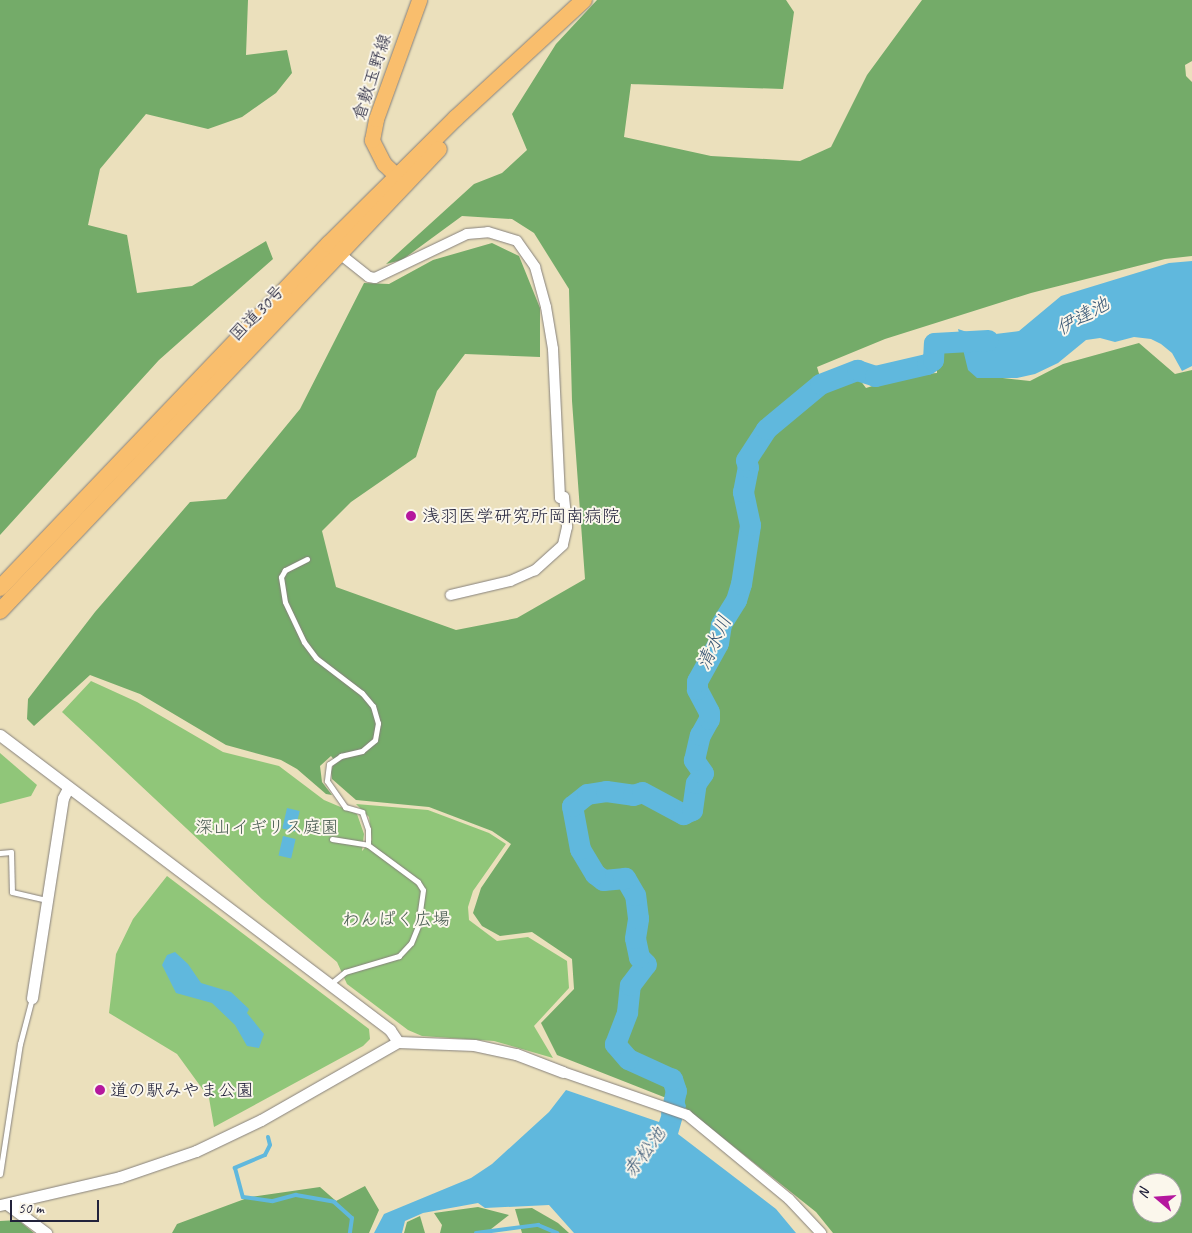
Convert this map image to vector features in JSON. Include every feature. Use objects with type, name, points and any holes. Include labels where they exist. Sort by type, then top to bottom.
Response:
[{"type":"highway","name":"国道30号","points":[[0,588],[541,40],[584,0]]},
{"type":"highway","name":"国道30号","points":[[0,611],[334,249]]},
{"type":"main road","name":"倉敷玉野線","points":[[401,181],[376,151],[374,130],[419,0]]},
{"type":"street","points":[[334,249],[369,277],[375,278],[467,234],[488,232],[517,241],[527,252],[535,267],[546,307],[553,349],[560,498],[564,497],[567,527],[563,545],[535,570],[510,582],[451,595]]},
{"type":"street","points":[[0,735],[390,1030],[398,1042]]},
{"type":"street","points":[[32,998],[46,900],[64,798],[68,788]]},
{"type":"street","points":[[3,1204],[120,1177],[196,1151],[261,1120],[398,1042],[449,1042],[489,1048],[687,1115],[789,1199],[822,1233]]},
{"type":"street","points":[[3,1204],[46,1233]]},
{"type":"lane","points":[[307,559],[285,570],[281,577],[285,602],[308,647],[316,658],[362,693],[372,706],[378,723],[374,740],[362,751],[340,756],[329,764],[327,771],[327,781],[345,807],[362,812],[368,830],[368,845]]},
{"type":"lane","points":[[329,985],[346,972],[399,956],[411,943],[418,926],[423,890],[418,882],[368,845],[332,839]]},
{"type":"lane","points":[[0,853],[11,852],[12,892],[46,900]]},
{"type":"lane","points":[[0,1174],[20,1044],[32,998]]},
{"type":"green space","points":[[0,0],[248,0],[246,55],[287,50],[292,73],[276,93],[242,117],[208,129],[146,114],[100,169],[88,225],[127,235],[137,293],[192,286],[266,241],[273,259],[159,360],[0,535]]},
{"type":"green space","points":[[597,0],[786,0],[794,12],[783,89],[631,84],[624,137],[711,156],[800,161],[831,147],[867,75],[922,0],[1192,0],[1192,61],[1185,65],[1186,76],[1192,82],[1192,256],[1165,259],[1031,293],[885,339],[817,367],[822,384],[838,384],[857,376],[866,388],[908,375],[937,373],[937,350],[972,352],[994,377],[1030,381],[1063,364],[1139,343],[1175,374],[1192,370],[1192,1233],[833,1233],[816,1212],[679,1103],[557,1055],[541,1023],[574,989],[572,959],[532,932],[500,936],[482,926],[473,913],[481,888],[511,844],[492,831],[429,807],[356,800],[332,779],[331,771],[335,761],[331,756],[320,766],[322,782],[332,795],[326,794],[297,769],[281,760],[226,745],[140,694],[90,675],[34,726],[27,719],[28,699],[95,612],[190,502],[226,499],[300,409],[364,283],[389,284],[433,260],[492,243],[519,256],[540,308],[540,357],[465,354],[437,391],[416,457],[351,502],[322,531],[336,587],[456,630],[517,618],[585,579],[572,401],[569,289],[534,233],[512,219],[462,216],[402,260],[386,264],[474,184],[502,173],[527,150],[512,114],[556,44]]},
{"type":"green space","name":"わんぱく広場","points":[[91,681],[137,702],[223,752],[279,766],[324,800],[357,814],[364,834],[362,851],[372,840],[369,817],[356,804],[428,810],[489,833],[506,844],[473,891],[468,907],[469,920],[497,941],[528,937],[567,961],[569,988],[534,1026],[553,1058],[494,1041],[422,1036],[408,1030],[347,984],[337,962],[262,899],[62,712]]},
{"type":"green space","points":[[0,753],[37,785],[31,796],[0,804]]},
{"type":"green space","points":[[167,876],[369,1029],[370,1039],[363,1046],[214,1127],[209,1098],[177,1054],[109,1013],[116,954],[133,919]]},
{"type":"green space","points":[[365,1186],[379,1210],[369,1233],[172,1233],[177,1224],[250,1197],[320,1187],[336,1201]]},
{"type":"green space","points":[[478,1207],[509,1215],[486,1233],[440,1233],[442,1225],[434,1213]]},
{"type":"green space","points":[[532,1208],[558,1223],[569,1233],[522,1233],[515,1209]]},
{"type":"green space","points":[[420,1216],[425,1233],[404,1233],[407,1222]]},
{"type":"green space","points":[[18,1220],[34,1233],[0,1233],[0,1221]]},
{"type":"water","name":"伊達池","points":[[1192,261],[1192,366],[1182,371],[1172,353],[1161,344],[1151,339],[1134,337],[1115,342],[1100,338],[1086,340],[1058,363],[1035,374],[1017,378],[977,378],[968,370],[958,329],[979,336],[1019,331],[1061,296],[1169,263]]},
{"type":"water","points":[[287,808],[300,811],[295,831],[282,828]]},
{"type":"water","points":[[283,836],[296,839],[291,858],[279,855]]},
{"type":"water","points":[[175,952],[188,964],[201,983],[231,992],[249,1009],[247,1013],[264,1034],[259,1048],[247,1046],[235,1025],[212,1003],[176,993],[162,965],[167,955]]},
{"type":"water","name":"赤松池","points":[[678,1083],[686,1106],[678,1134],[776,1209],[796,1233],[574,1233],[549,1205],[485,1208],[478,1203],[423,1213],[405,1221],[402,1233],[374,1233],[384,1214],[471,1178],[492,1164],[549,1112],[566,1090],[659,1122],[671,1087]]},
{"type":"waterway","name":"清水川","points":[[671,1112],[676,1091],[672,1079],[628,1059],[615,1044],[627,1012],[630,985],[646,964],[639,957],[635,938],[638,918],[635,895],[625,878],[603,880],[595,874],[580,849],[572,806],[587,794],[606,791],[633,795],[642,792],[683,814],[692,810],[696,783],[703,773],[694,760],[700,735],[709,719],[709,712],[697,689],[697,681],[718,643],[721,624],[736,600],[741,584],[750,525],[743,492],[748,467],[746,460],[766,429],[820,384],[857,370],[875,376],[927,364],[933,360],[934,343],[988,340]]},
{"type":"waterway","points":[[268,1137],[270,1145],[265,1155],[235,1168],[243,1197],[273,1201],[296,1195],[334,1202],[352,1218],[350,1233]]},
{"type":"waterway","points":[[476,1233],[538,1225],[557,1233]]},
{"type":"place","name":"浅羽医学研究所岡南病院","points":[[411,516]]},
{"type":"place","name":"道の駅みやま公園","points":[[100,1090]]},
{"type":"park label","name":"深山イギリス庭園","points":[[267,827]]}]
